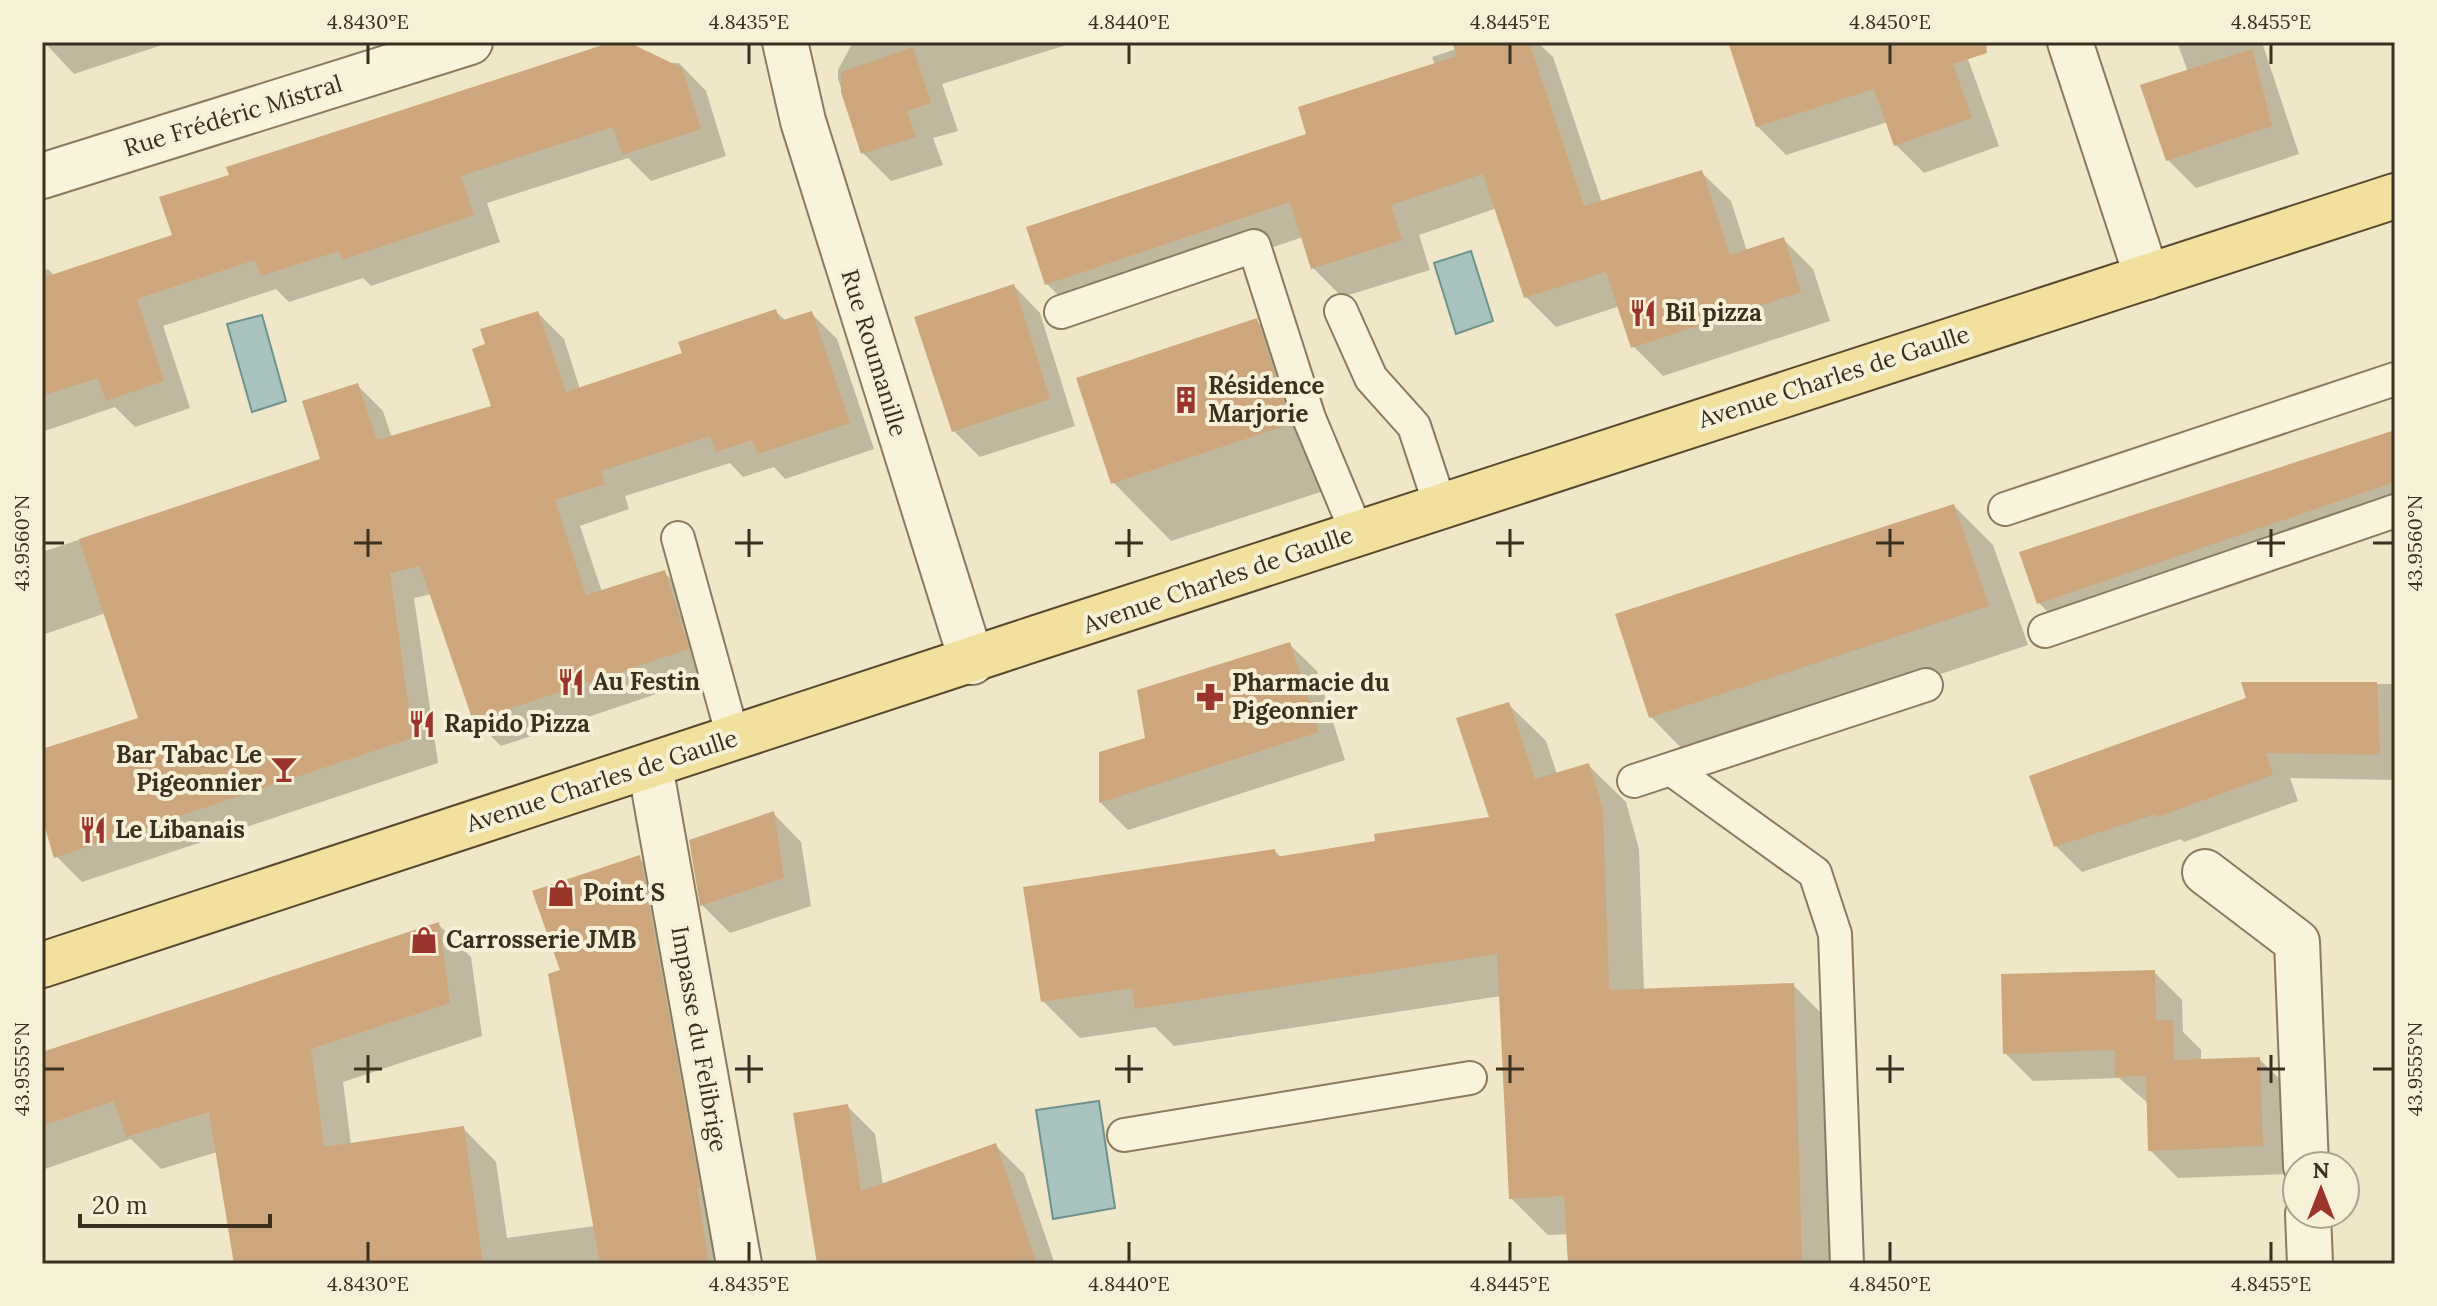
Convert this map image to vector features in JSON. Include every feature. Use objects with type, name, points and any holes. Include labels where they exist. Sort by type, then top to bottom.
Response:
[{"type":"main road","name":"Avenue Charles de Gaulle","points":[[42,965],[733,737],[972,662],[1440,505],[2395,196]]},
{"type":"street","name":"Rue Frédéric Mistral","points":[[42,176],[470,42]]},
{"type":"street","name":"Rue Roumanille","points":[[785,42],[813,151],[972,662]]},
{"type":"street","points":[[2070,42],[2147,277]]},
{"type":"street","name":"Impasse du Felibrige","points":[[650,766],[739,1264]]},
{"type":"street","points":[[2205,872],[2297,942],[2305,1150]]},
{"type":"street","points":[[2309,1230],[2310,1264]]},
{"type":"lane","points":[[1061,312],[1254,246],[1309,418],[1357,533]]},
{"type":"lane","points":[[1341,311],[1371,378],[1414,426],[1440,505]]},
{"type":"lane","points":[[2005,509],[2395,379]]},
{"type":"lane","points":[[2045,631],[2395,511]]},
{"type":"lane","points":[[678,538],[733,737]]},
{"type":"lane","points":[[1634,781],[1926,685]]},
{"type":"lane","points":[[1671,769],[1815,873],[1835,934],[1847,1264]]},
{"type":"lane","points":[[1124,1135],[1470,1078]]},
{"type":"water","points":[[1471,251],[1493,321],[1456,334],[1434,263]]},
{"type":"water","points":[[262,315],[286,401],[252,412],[227,324]]},
{"type":"water","points":[[1099,1101],[1115,1208],[1053,1219],[1036,1110]]},
{"type":"building","points":[[612,42],[628,42],[682,68],[701,129],[622,155],[613,127],[461,176],[474,215],[342,260],[339,251],[261,276],[255,260],[137,299],[164,381],[106,401],[98,378],[42,396],[42,278],[172,235],[159,197],[229,175],[226,167]]},
{"type":"building","points":[[1452,42],[1529,42],[1584,206],[1702,170],[1730,255],[1784,237],[1801,292],[1631,348],[1606,272],[1524,298],[1483,174],[1391,205],[1402,240],[1311,269],[1290,202],[1045,285],[1026,227],[1306,134],[1298,107],[1457,56]]},
{"type":"building","points":[[1728,42],[1986,42],[1987,53],[1953,64],[1972,118],[1894,146],[1874,89],[1756,127]]},
{"type":"building","points":[[913,47],[931,103],[907,111],[916,137],[861,154],[841,92],[841,72]]},
{"type":"building","points":[[2252,49],[2272,126],[2166,161],[2140,85]]},
{"type":"building","points":[[1014,284],[1050,399],[952,432],[914,317]]},
{"type":"building","points":[[776,309],[780,321],[812,311],[850,423],[758,454],[752,440],[716,452],[710,436],[601,471],[605,484],[555,500],[586,595],[665,570],[689,649],[473,721],[420,566],[390,573],[413,738],[54,858],[42,818],[42,749],[138,718],[79,539],[320,459],[302,401],[358,383],[377,440],[491,406],[472,349],[485,344],[480,329],[538,311],[566,392],[682,353],[678,342]]},
{"type":"building","name":"Résidence Marjorie","points":[[1257,318],[1291,424],[1111,484],[1076,378]]},
{"type":"building","points":[[2395,430],[2395,482],[2037,604],[2019,552]]},
{"type":"building","points":[[1954,504],[1989,606],[1649,718],[1615,614]]},
{"type":"building","points":[[1290,642],[1319,732],[1099,803],[1099,752],[1145,738],[1137,690]]},
{"type":"building","points":[[2241,682],[2377,682],[2380,755],[2266,753],[2273,775],[2157,817],[2156,814],[2054,847],[2029,776],[2246,698]]},
{"type":"building","points":[[1509,702],[1535,779],[1589,763],[1603,810],[1609,990],[1794,983],[1802,1264],[1568,1264],[1564,1196],[1509,1199],[1497,954],[1135,1009],[1132,988],[1041,1002],[1023,887],[1275,849],[1276,857],[1375,841],[1374,834],[1489,817],[1456,718]]},
{"type":"building","points":[[774,811],[784,878],[700,906],[689,840]]},
{"type":"building","points":[[640,855],[700,1188],[697,1188],[709,1264],[600,1264],[548,974],[560,970],[532,891]]},
{"type":"building","points":[[439,922],[450,1003],[311,1049],[324,1147],[464,1126],[483,1264],[234,1264],[209,1112],[126,1137],[114,1101],[42,1126],[42,1052]]},
{"type":"building","points":[[2155,970],[2156,1020],[2173,1020],[2174,1060],[2260,1057],[2263,1146],[2148,1151],[2146,1076],[2115,1077],[2115,1050],[2003,1054],[2001,974]]},
{"type":"building","points":[[848,1104],[861,1191],[996,1143],[1037,1264],[817,1264],[793,1113]]},
{"type":"place","name":"Bil pizza","points":[[1643,313]]},
{"type":"place","name":"Résidence Marjorie","points":[[1186,400]]},
{"type":"place","name":"Au Festin","points":[[571,682]]},
{"type":"place","name":"Pharmacie du Pigeonnier","points":[[1210,697]]},
{"type":"place","name":"Rapido Pizza","points":[[422,724]]},
{"type":"place","name":"Bar Tabac Le Pigeonnier","points":[[284,769]]},
{"type":"place","name":"Le Libanais","points":[[93,830]]},
{"type":"place","name":"Point S","points":[[561,893]]},
{"type":"place","name":"Carrosserie JMB","points":[[424,940]]}]
